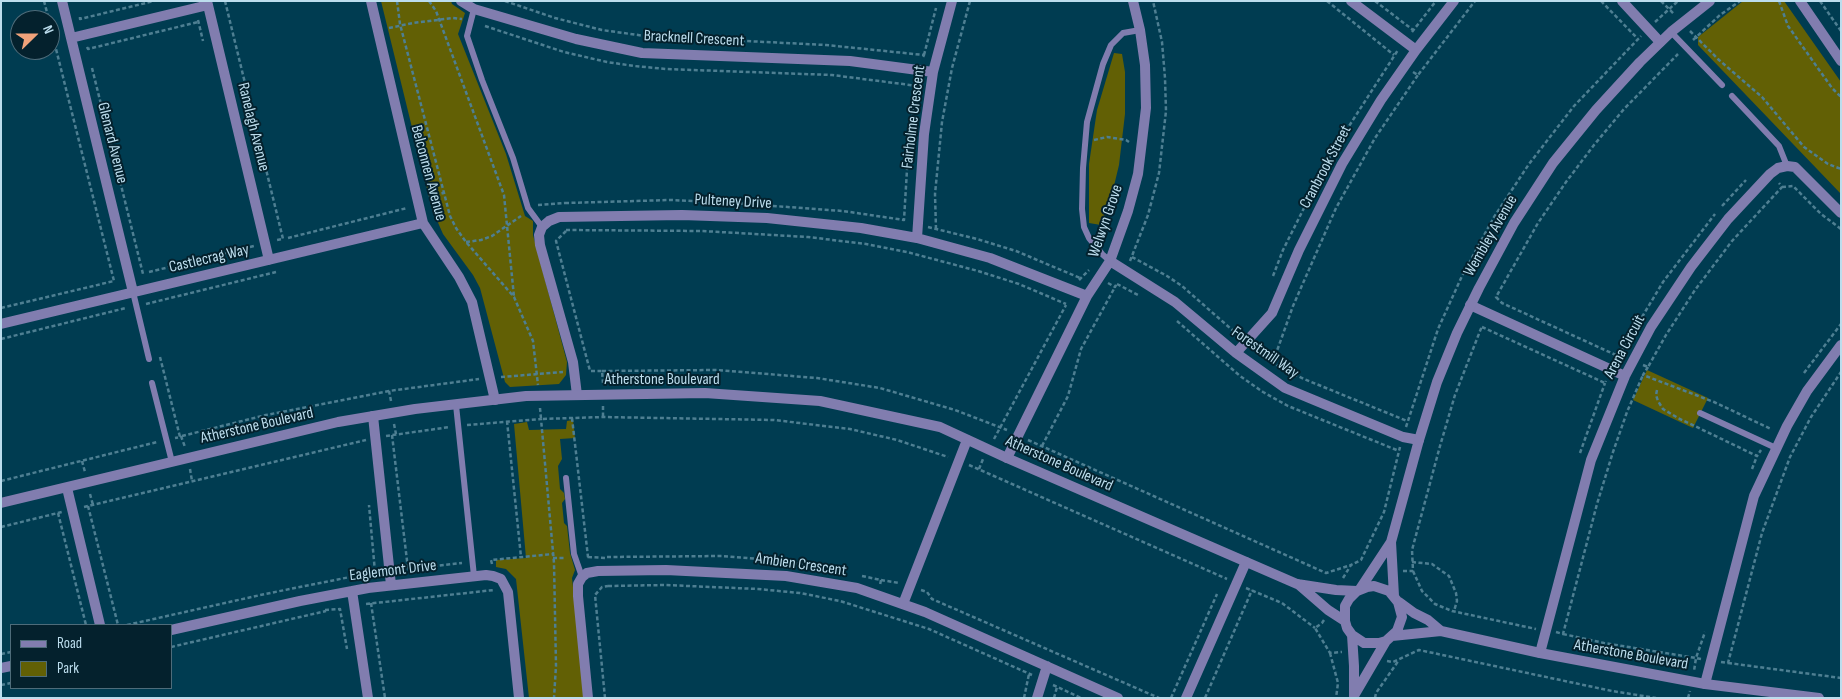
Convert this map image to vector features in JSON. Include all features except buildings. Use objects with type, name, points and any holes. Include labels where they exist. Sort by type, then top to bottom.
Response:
[{"type":"street","name":"Glenard Avenue","points":[[62,1],[133,292]]},
{"type":"street","name":"Belconnen Avenue","points":[[372,1],[423,223],[459,277],[472,302],[495,400]]},
{"type":"street","name":"Bracknell Crescent","points":[[461,1],[474,9],[576,38],[642,52],[850,61],[933,72]]},
{"type":"street","name":"Fairholme Crescent","points":[[917,238],[924,134],[933,72],[952,1]]},
{"type":"street","name":"Welwyn Grove","points":[[1007,458],[1087,296],[1110,261],[1128,211],[1138,174],[1146,108],[1145,65],[1140,30],[1133,1]]},
{"type":"street","points":[[1351,1],[1359,9],[1416,50]]},
{"type":"street","name":"Cranbrook Street","points":[[1236,353],[1272,313],[1299,250],[1342,164],[1381,100],[1416,50],[1454,1]]},
{"type":"street","points":[[1622,1],[1660,42]]},
{"type":"street","name":"Wembley Avenue","points":[[1358,590],[1391,542],[1437,382],[1470,305],[1514,223],[1553,162],[1596,110],[1660,42],[1710,1]]},
{"type":"street","points":[[1800,1],[1841,61]]},
{"type":"street","points":[[71,38],[208,3]]},
{"type":"street","name":"Ranelagh Avenue","points":[[208,3],[269,260]]},
{"type":"street","points":[[1787,166],[1794,167],[1802,173],[1841,213]]},
{"type":"street","name":"Arena Circuit","points":[[1540,654],[1591,460],[1633,360],[1651,327],[1691,267],[1728,219],[1770,174],[1778,168],[1787,166]]},
{"type":"street","name":"Pulteney Drive","points":[[542,227],[549,221],[559,217],[682,215],[767,218],[861,228],[917,238],[990,258],[1087,296]]},
{"type":"street","name":"Castlecrag Way","points":[[1,324],[423,223]]},
{"type":"street","points":[[542,227],[539,235],[540,245],[573,362],[577,395]]},
{"type":"street","name":"Forestmill Way","points":[[1110,261],[1175,302],[1236,353],[1285,388],[1403,437],[1419,440]]},
{"type":"street","points":[[1470,305],[1625,376]]},
{"type":"street","points":[[1705,684],[1754,496],[1776,448],[1808,391],[1841,345]]},
{"type":"street","name":"Atherstone Boulevard","points":[[1,503],[338,422],[392,413],[526,396],[705,393],[820,401],[940,427],[1297,584],[1336,590],[1358,590]]},
{"type":"street","points":[[373,416],[391,585]]},
{"type":"street","points":[[904,604],[967,440]]},
{"type":"street","points":[[67,488],[100,624]]},
{"type":"street","name":"Wembley Avenue","points":[[1391,542],[1396,599]]},
{"type":"street","points":[[1186,698],[1246,562]]},
{"type":"street","name":"Ambien Crescent","points":[[582,577],[587,573],[607,571],[701,571],[786,576],[857,588],[904,604],[1118,698]]},
{"type":"street","name":"Eaglemont Drive","points":[[172,630],[322,596],[391,585],[474,576],[493,576],[501,579],[506,587],[519,698]]},
{"type":"street","points":[[582,577],[578,584],[578,596],[588,698]]},
{"type":"street","name":"Atherstone Boulevard","points":[[1297,584],[1328,610],[1345,621]]},
{"type":"street","points":[[1374,586],[1388,591],[1396,599],[1401,609],[1400,624],[1354,696],[1352,635],[1345,621],[1346,606],[1358,590],[1374,586]]},
{"type":"street","points":[[352,591],[368,698]]},
{"type":"street","name":"Atherstone Boulevard","points":[[1396,599],[1441,631]]},
{"type":"street","name":"Atherstone Boulevard","points":[[1389,639],[1441,631],[1540,654],[1705,684],[1819,698]]},
{"type":"street","points":[[1352,635],[1364,643],[1379,643],[1389,639]]},
{"type":"street","points":[[1037,698],[1047,666]]},
{"type":"lane","points":[[474,9],[467,36],[513,158],[528,208],[542,227]]},
{"type":"lane","points":[[1110,261],[1089,238],[1084,228],[1082,201],[1087,122],[1110,45],[1123,33],[1140,30]]},
{"type":"lane","points":[[1671,32],[1722,85]]},
{"type":"lane","points":[[1732,96],[1779,146],[1787,166]]},
{"type":"lane","points":[[133,292],[149,359]]},
{"type":"lane","points":[[152,383],[172,462]]},
{"type":"lane","points":[[456,405],[474,576]]},
{"type":"lane","points":[[1700,414],[1776,448]]},
{"type":"lane","points":[[566,478],[574,554],[582,577]]},
{"type":"path","points":[[78,10],[80,19],[154,1]]},
{"type":"path","points":[[429,1],[439,20],[504,195],[514,297]]},
{"type":"path","points":[[924,55],[938,1]]},
{"type":"path","points":[[936,229],[935,194],[942,122],[952,68],[970,1]]},
{"type":"path","points":[[1326,1],[1394,55]]},
{"type":"path","points":[[1376,1],[1413,30]]},
{"type":"path","points":[[1601,1],[1638,39]]},
{"type":"path","points":[[1661,1],[1718,60],[1762,97],[1804,147],[1828,164],[1841,169]]},
{"type":"path","points":[[1336,590],[1351,565],[1361,560],[1384,512],[1407,421],[1438,329],[1460,279],[1494,217],[1529,164],[1574,106],[1638,39],[1678,1]]},
{"type":"path","points":[[1740,1],[1720,15],[1685,46],[1624,109],[1594,144],[1566,182],[1516,261],[1488,313],[1455,395],[1412,550],[1413,571],[1422,591],[1432,601],[1454,611],[1604,643],[1728,663],[1841,678]]},
{"type":"path","points":[[1779,1],[1788,26],[1832,88],[1841,97]]},
{"type":"path","points":[[1820,1],[1841,31]]},
{"type":"path","points":[[378,31],[413,23],[460,18],[485,26],[489,13]]},
{"type":"path","points":[[1,308],[114,281],[59,60]]},
{"type":"path","points":[[92,68],[143,274]]},
{"type":"path","points":[[1273,362],[1297,298],[1336,208],[1375,138],[1418,74]]},
{"type":"path","points":[[565,203],[670,200],[719,202],[843,211],[904,220],[909,136],[918,86]]},
{"type":"path","points":[[1085,142],[1107,137],[1126,140],[1141,151]]},
{"type":"path","points":[[1770,174],[1782,187]]},
{"type":"path","points":[[1620,353],[1648,367],[1695,290],[1732,241],[1782,187],[1793,186],[1821,214],[1841,230]]},
{"type":"path","points":[[288,238],[407,208],[406,202]]},
{"type":"path","points":[[566,230],[710,231],[808,237],[866,244],[908,252],[978,270],[1019,284],[1066,304]]},
{"type":"path","points":[[149,272],[254,246]]},
{"type":"path","points":[[1132,257],[1182,286],[1246,342],[1273,362],[1304,379],[1407,421]]},
{"type":"path","points":[[1,339],[277,272]]},
{"type":"path","points":[[1460,279],[1479,288]]},
{"type":"path","points":[[1042,446],[1068,396],[1082,349],[1115,287]]},
{"type":"path","points":[[1,481],[180,437],[158,351]]},
{"type":"path","points":[[1728,663],[1762,533],[1774,498],[1790,457],[1811,417],[1841,372]]},
{"type":"path","points":[[1563,634],[1608,470],[1627,412],[1644,375]]},
{"type":"path","points":[[182,436],[266,414],[389,391],[479,379]]},
{"type":"path","points":[[389,391],[408,569]]},
{"type":"path","points":[[1,528],[270,461],[394,434],[541,418],[554,564],[556,666],[554,698]]},
{"type":"path","points":[[507,421],[521,557]]},
{"type":"path","points":[[368,497],[375,572]]},
{"type":"path","points":[[88,506],[118,624]]},
{"type":"path","points":[[58,513],[86,624]]},
{"type":"path","points":[[588,557],[607,557],[608,586]]},
{"type":"path","points":[[1361,560],[1376,564]]},
{"type":"path","points":[[132,624],[375,572],[472,562]]},
{"type":"path","points":[[1412,562],[1432,564],[1450,576],[1456,593],[1457,602],[1454,611]]},
{"type":"path","points":[[1393,568],[1402,571],[1413,571]]},
{"type":"path","points":[[881,580],[927,592],[932,599],[1159,698]]},
{"type":"path","points":[[319,583],[326,611]]},
{"type":"path","points":[[605,698],[595,595],[602,587],[608,586],[665,585],[758,589],[800,593],[840,601],[929,629],[1081,698]]},
{"type":"path","points":[[1171,698],[1220,587]]},
{"type":"path","points":[[1206,698],[1252,590]]},
{"type":"path","points":[[372,604],[385,698]]},
{"type":"path","points":[[172,647],[340,609],[348,656]]},
{"type":"path","points":[[1328,610],[1322,623],[1315,628],[1330,653],[1338,683],[1336,698]]},
{"type":"path","points":[[1377,658],[1393,662],[1419,650],[1612,691],[1656,698]]},
{"type":"path","points":[[1330,653],[1353,653]]},
{"type":"path","points":[[1688,698],[1696,658]]},
{"type":"path","points":[[1375,698],[1376,693],[1400,659]]},
{"type":"path","points":[[1024,698],[1029,674]]},
{"type":"path","points":[[1054,698],[1057,687]]},
{"type":"green space","points":[[381,1],[451,1],[452,4],[465,13],[458,34],[506,154],[525,216],[533,221],[533,235],[567,362],[566,375],[559,384],[510,387],[505,382],[480,288],[473,275],[443,234],[432,209]]},
{"type":"green space","points":[[1743,1],[1784,1],[1841,82],[1841,194],[1698,45],[1698,37]]},
{"type":"green space","points":[[1114,53],[1122,54],[1125,72],[1125,114],[1119,165],[1112,194],[1101,225],[1089,223],[1089,164],[1097,110]]},
{"type":"green space","points":[[1647,370],[1708,398],[1693,428],[1633,400]]},
{"type":"green space","points":[[573,420],[575,438],[560,439],[562,459],[558,466],[560,489],[564,493],[565,499],[562,503],[564,523],[567,526],[570,553],[575,570],[572,578],[585,698],[529,698],[516,579],[506,569],[496,567],[496,560],[526,558],[514,424],[527,422],[529,430],[566,429],[567,421]]}]
